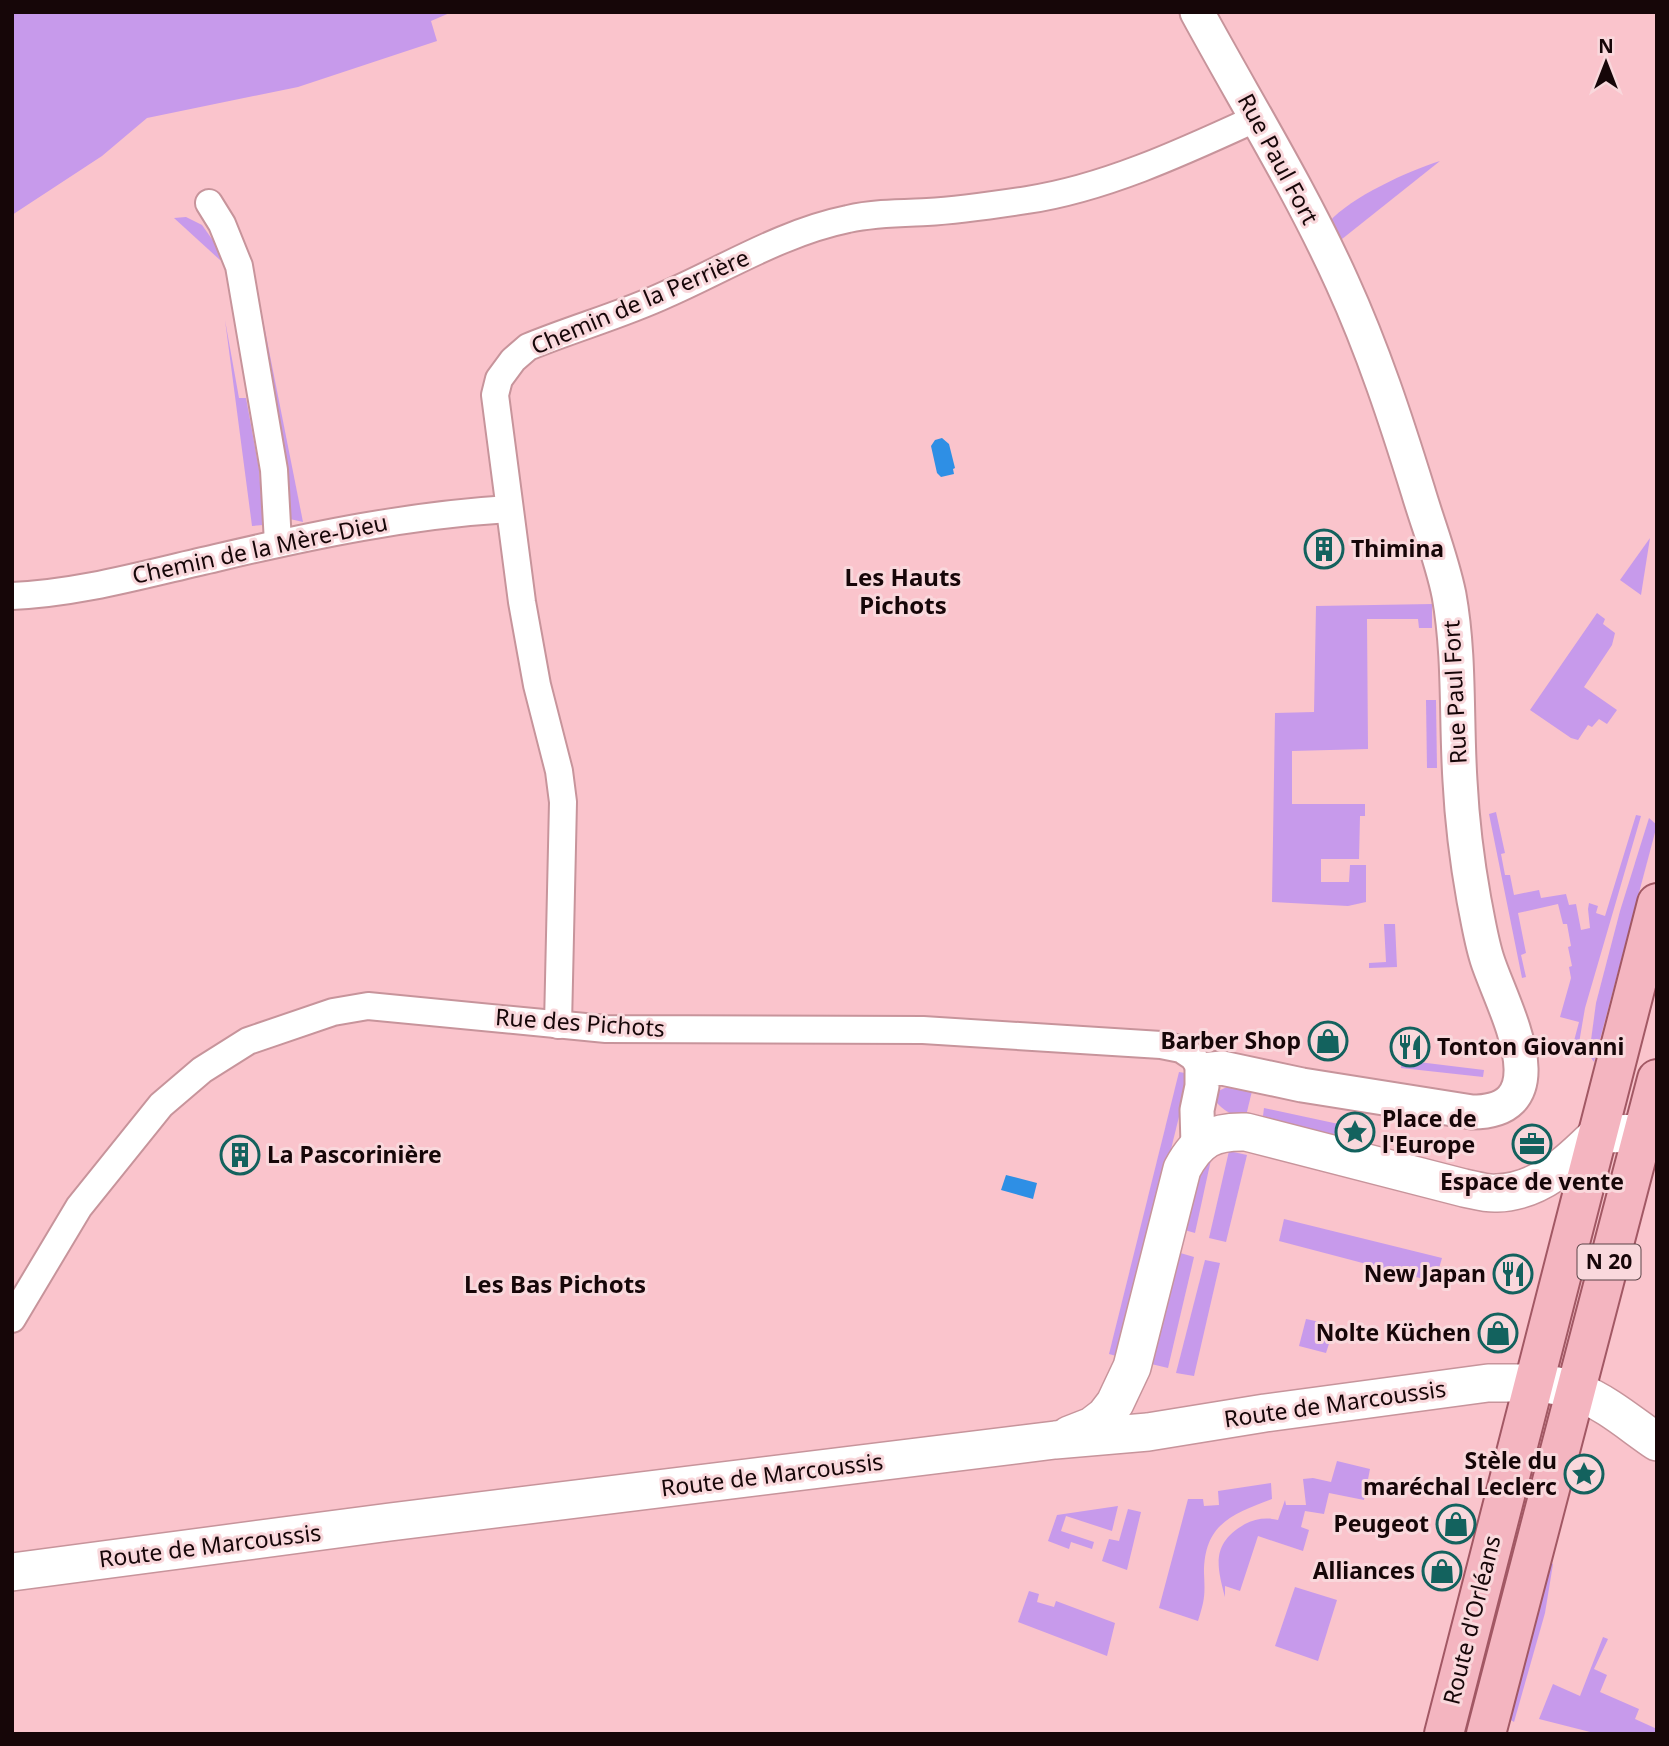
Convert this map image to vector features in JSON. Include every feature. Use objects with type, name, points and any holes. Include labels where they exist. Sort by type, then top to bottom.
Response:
[{"type":"main road","name":"Route d'Orléans","points":[[1444,1734],[1657,903]]},
{"type":"main road","name":"Route d'Orléans","points":[[1486,1734],[1577,1391],[1650,1133],[1657,1079]]},
{"type":"main road","points":[[1055,1440],[1092,1426],[1105,1416],[1115,1403],[1132,1367],[1182,1169],[1198,1144],[1213,1135],[1227,1131],[1246,1132],[1496,1194],[1526,1188],[1562,1169],[1598,1134],[1650,1133]]},
{"type":"main road","points":[[1132,1367],[1134,1386],[1141,1399],[1161,1416],[1244,1416]]},
{"type":"main road","name":"Route de Marcoussis","points":[[12,1572],[390,1522],[1055,1440],[1148,1432],[1244,1416],[1488,1383],[1532,1384]]},
{"type":"main road","points":[[1532,1384],[1577,1391],[1603,1404],[1657,1442]]},
{"type":"street","name":"Rue Paul Fort","points":[[1197,12],[1308,213],[1342,283],[1394,414],[1444,577],[1449,595],[1455,654],[1460,779],[1474,898],[1486,958],[1517,1041],[1521,1076],[1516,1094],[1504,1106],[1490,1112],[1472,1112],[1302,1085],[1222,1068],[1202,1070]]},
{"type":"street","name":"Chemin de la Perrière","points":[[558,1025],[563,802],[559,771],[537,685],[522,602],[495,395],[499,379],[513,360],[528,347],[664,296],[775,243],[822,226],[884,214],[991,206],[1031,200],[1079,188],[1164,159],[1256,118]]},
{"type":"street","points":[[209,203],[222,224],[239,267],[274,470],[278,543]]},
{"type":"street","name":"Chemin de la Mère-Dieu","points":[[12,596],[75,590],[278,543],[402,519],[509,509]]},
{"type":"street","name":"Rue des Pichots","points":[[12,1320],[79,1207],[161,1105],[202,1070],[248,1041],[333,1012],[368,1006],[606,1029],[935,1030],[1161,1045],[1181,1049],[1193,1057],[1202,1070]]},
{"type":"street","points":[[1198,1144],[1197,1110],[1202,1070]]},
{"type":"shaded area","points":[[12,12],[452,12],[431,21],[437,41],[298,87],[147,118],[102,156],[12,215]]},
{"type":"shaded area","points":[[1440,161],[1337,243],[1329,222],[1351,203],[1412,171]]},
{"type":"shaded area","points":[[186,217],[202,225],[224,256],[220,260],[174,218]]},
{"type":"shaded area","points":[[258,295],[303,522],[290,519],[253,297]]},
{"type":"shaded area","points":[[225,320],[239,398],[246,398],[259,469],[263,525],[252,526]]},
{"type":"shaded area","points":[[1650,538],[1641,595],[1620,580]]},
{"type":"shaded area","points":[[1432,604],[1432,628],[1419,628],[1418,619],[1367,619],[1368,749],[1292,751],[1292,804],[1365,804],[1365,816],[1360,816],[1359,859],[1321,859],[1321,882],[1349,882],[1350,865],[1366,865],[1366,902],[1348,906],[1272,902],[1275,713],[1314,712],[1316,606]]},
{"type":"shaded area","points":[[1597,613],[1605,619],[1603,624],[1615,633],[1612,645],[1584,687],[1617,710],[1607,724],[1599,719],[1592,727],[1588,725],[1578,740],[1530,710]]},
{"type":"shaded area","points":[[1426,700],[1436,700],[1437,768],[1427,768]]},
{"type":"shaded area","points":[[1496,812],[1505,853],[1501,854],[1505,875],[1510,875],[1514,895],[1539,890],[1541,898],[1566,894],[1569,905],[1576,904],[1581,930],[1590,928],[1589,903],[1598,906],[1596,913],[1605,916],[1636,815],[1641,816],[1585,1008],[1578,1049],[1570,1056],[1579,1022],[1560,1017],[1571,978],[1569,967],[1572,966],[1567,924],[1563,924],[1558,904],[1518,913],[1526,953],[1521,955],[1526,977],[1522,978],[1489,814]]},
{"type":"shaded area","points":[[1649,818],[1657,825],[1594,1062],[1589,1055],[1596,1003],[1620,911]]},
{"type":"shaded area","points":[[1384,924],[1395,924],[1397,967],[1369,968],[1369,963],[1386,962]]},
{"type":"shaded area","points":[[1402,1060],[1484,1070],[1483,1077],[1401,1068]]},
{"type":"shaded area","points":[[1179,1072],[1185,1073],[1188,1080],[1120,1357],[1109,1354]]},
{"type":"shaded area","points":[[1236,1085],[1253,1087],[1245,1120],[1222,1108],[1215,1097],[1224,1088]]},
{"type":"shaded area","points":[[1264,1108],[1371,1131],[1337,1125],[1334,1136],[1263,1116]]},
{"type":"shaded area","points":[[1229,1151],[1247,1155],[1226,1242],[1209,1238]]},
{"type":"shaded area","points":[[1212,1155],[1195,1233],[1181,1229],[1191,1175]]},
{"type":"shaded area","points":[[1284,1219],[1442,1258],[1435,1282],[1279,1241]]},
{"type":"shaded area","points":[[1177,1252],[1194,1257],[1168,1368],[1147,1363]]},
{"type":"shaded area","points":[[1205,1260],[1220,1263],[1194,1376],[1176,1373]]},
{"type":"shaded area","points":[[1306,1319],[1335,1325],[1326,1353],[1299,1346]]},
{"type":"shaded area","points":[[1337,1461],[1370,1469],[1364,1500],[1329,1493],[1324,1514],[1305,1511],[1301,1527],[1309,1530],[1303,1551],[1258,1536],[1240,1591],[1225,1586],[1225,1597],[1219,1555],[1227,1539],[1234,1531],[1252,1521],[1278,1520],[1285,1500],[1286,1505],[1306,1505],[1303,1479],[1331,1482]]},
{"type":"shaded area","points":[[1271,1483],[1272,1499],[1233,1516],[1215,1532],[1209,1543],[1205,1556],[1204,1597],[1198,1621],[1159,1608],[1188,1499],[1203,1499],[1204,1506],[1219,1505],[1218,1491]]},
{"type":"shaded area","points":[[1118,1506],[1112,1531],[1066,1516],[1061,1531],[1094,1542],[1092,1549],[1071,1542],[1069,1549],[1048,1541],[1057,1515]]},
{"type":"shaded area","points":[[1128,1509],[1141,1512],[1127,1570],[1102,1561],[1109,1539],[1119,1541]]},
{"type":"shaded area","points":[[1549,1562],[1553,1564],[1545,1613],[1514,1722],[1506,1717]]},
{"type":"shaded area","points":[[1295,1587],[1337,1600],[1318,1661],[1275,1646]]},
{"type":"shaded area","points":[[1029,1591],[1039,1594],[1037,1602],[1054,1607],[1056,1601],[1115,1623],[1107,1656],[1018,1622]]},
{"type":"shaded area","points":[[1603,1637],[1608,1639],[1594,1669],[1607,1675],[1600,1692],[1639,1709],[1635,1719],[1657,1729],[1657,1734],[1598,1734],[1539,1719],[1553,1684],[1580,1696]]},
{"type":"water","points":[[942,438],[949,444],[955,468],[954,474],[941,477],[937,473],[931,446],[935,440]]},
{"type":"water","points":[[1006,1175],[1037,1183],[1033,1199],[1001,1190]]},
{"type":"place","name":"Thimina","points":[[1324,549]]},
{"type":"place","name":"Barber Shop","points":[[1328,1041]]},
{"type":"place","name":"Tonton Giovanni","points":[[1410,1047]]},
{"type":"place","name":"Place de l'Europe","points":[[1355,1132]]},
{"type":"place","name":"Espace de vente","points":[[1532,1144]]},
{"type":"place","name":"La Pascorinière","points":[[240,1155]]},
{"type":"place","name":"New Japan","points":[[1513,1274]]},
{"type":"place","name":"Nolte Küchen","points":[[1498,1333]]},
{"type":"place","name":"Stèle du maréchal Leclerc","points":[[1584,1474]]},
{"type":"place","name":"Peugeot","points":[[1456,1524]]},
{"type":"place","name":"Alliances","points":[[1442,1571]]},
{"type":"district","name":"Les Hauts Pichots","points":[[903,592]]},
{"type":"district","name":"Les Bas Pichots","points":[[555,1285]]}]
